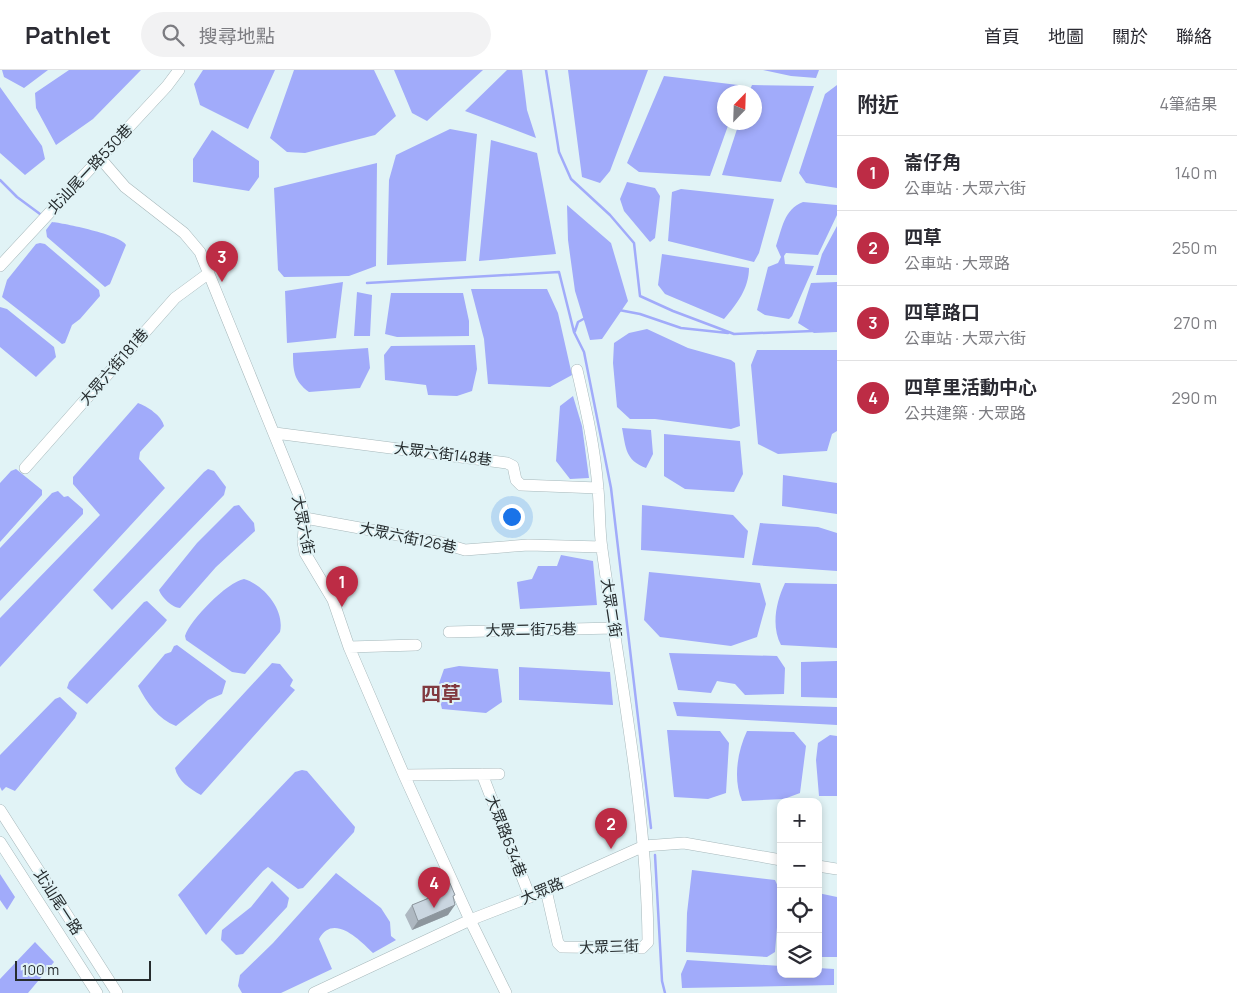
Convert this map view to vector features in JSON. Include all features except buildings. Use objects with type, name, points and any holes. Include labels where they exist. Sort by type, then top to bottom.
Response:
[{"type":"street","name":"北汕尾一路530巷","points":[[0,266],[167,86],[179,70]]},
{"type":"street","name":"大眾六街","points":[[100,158],[125,187],[184,233],[200,252],[275,433],[305,518],[303,542],[305,553],[332,600],[349,647],[404,775],[470,920],[506,993]]},
{"type":"street","name":"大眾六街181巷","points":[[25,468],[175,298],[209,273]]},
{"type":"street","name":"大眾二街","points":[[577,370],[590,424],[598,488],[602,546],[638,786],[644,846]]},
{"type":"street","name":"大眾六街148巷","points":[[275,433],[507,463],[513,466],[516,480],[521,484],[598,488]]},
{"type":"street","name":"大眾六街126巷","points":[[305,518],[442,543],[465,550],[528,545],[602,546]]},
{"type":"street","name":"大眾二街75巷","points":[[449,632],[614,628]]},
{"type":"street","points":[[349,647],[416,645]]},
{"type":"street","name":"大眾路634巷","points":[[482,774],[530,897]]},
{"type":"street","points":[[404,775],[499,774]]},
{"type":"street","name":"北汕尾一路","points":[[0,810],[117,993]]},
{"type":"street","points":[[3,846],[19,840]]},
{"type":"street","name":"大眾路","points":[[314,993],[470,920],[530,897],[644,846],[684,843],[777,859]]},
{"type":"street","name":"北汕尾一路","points":[[3,846],[98,993]]},
{"type":"street","name":"大眾三街","points":[[546,890],[558,943],[562,947],[642,948],[648,942],[648,883],[644,846]]},
{"type":"street","points":[[822,867],[837,869]]},
{"type":"street","points":[[88,979],[102,970]]},
{"type":"water","points":[[2,70],[48,70],[24,88],[4,77]]},
{"type":"water","points":[[69,70],[141,70],[93,119],[56,145],[36,108],[35,93]]},
{"type":"water","points":[[203,70],[275,70],[248,129],[200,105],[194,84]]},
{"type":"water","points":[[294,70],[374,70],[396,116],[375,135],[305,153],[287,152],[270,138]]},
{"type":"water","points":[[394,70],[483,70],[427,121],[412,113]]},
{"type":"water","points":[[507,70],[522,70],[527,110],[536,138],[465,111]]},
{"type":"water","points":[[568,70],[648,70],[610,171],[600,183],[582,177]]},
{"type":"water","points":[[763,70],[819,70],[816,78],[791,76]]},
{"type":"water","points":[[664,76],[738,85],[717,85],[717,130],[726,130],[710,176],[639,172],[627,163]]},
{"type":"water","points":[[762,85],[814,86],[781,182],[722,175],[737,130],[762,130]]},
{"type":"water","points":[[837,85],[837,188],[806,183],[799,173],[825,94]]},
{"type":"water","points":[[0,87],[42,146],[45,159],[25,175],[0,153]]},
{"type":"water","points":[[450,129],[477,134],[466,261],[387,265],[389,180],[396,155]]},
{"type":"water","points":[[212,130],[259,161],[259,177],[249,191],[193,182],[193,159]]},
{"type":"water","points":[[491,140],[537,153],[556,254],[479,261]]},
{"type":"water","points":[[377,163],[376,266],[349,276],[284,277],[278,270],[274,188]]},
{"type":"water","points":[[627,182],[655,188],[660,196],[655,238],[650,242],[624,211],[620,199]]},
{"type":"water","points":[[681,189],[774,199],[759,253],[754,262],[668,241],[672,192]]},
{"type":"water","points":[[803,202],[837,205],[837,215],[818,255],[786,253],[784,256],[785,264],[814,266],[792,316],[789,319],[765,315],[757,310],[768,267],[778,263],[781,257],[776,246],[782,226],[792,209]]},
{"type":"water","points":[[567,205],[611,243],[628,301],[602,339],[590,340],[575,291],[568,240]]},
{"type":"water","points":[[52,222],[114,237],[126,245],[110,284],[105,287],[47,237],[46,230]]},
{"type":"water","points":[[837,226],[837,275],[816,275],[822,254]]},
{"type":"water","points":[[36,244],[45,244],[99,290],[100,296],[80,319],[72,325],[65,343],[62,344],[2,297],[7,280]]},
{"type":"water","points":[[662,254],[749,268],[745,289],[738,302],[724,319],[665,294],[658,285]]},
{"type":"water","points":[[343,282],[336,338],[287,343],[285,291]]},
{"type":"water","points":[[837,282],[837,332],[814,333],[798,323],[811,283]]},
{"type":"water","points":[[471,289],[547,289],[558,313],[572,375],[550,387],[488,384],[484,339]]},
{"type":"water","points":[[357,292],[372,295],[370,336],[354,336]]},
{"type":"water","points":[[391,293],[463,293],[469,321],[469,336],[397,337],[385,334]]},
{"type":"water","points":[[0,307],[7,309],[54,347],[56,357],[36,377],[0,347]]},
{"type":"water","points":[[647,329],[688,348],[731,360],[735,363],[740,426],[731,429],[655,419],[630,419],[617,407],[613,363],[614,343],[629,333]]},
{"type":"water","points":[[475,345],[477,369],[472,391],[457,396],[428,395],[426,385],[385,380],[384,355],[391,346]]},
{"type":"water","points":[[368,348],[370,368],[360,388],[309,392],[297,380],[293,365],[293,353]]},
{"type":"water","points":[[757,350],[837,350],[837,431],[832,434],[827,451],[778,454],[758,444],[751,365]]},
{"type":"water","points":[[573,396],[582,426],[589,478],[570,479],[556,461],[560,406]]},
{"type":"water","points":[[138,403],[154,412],[163,422],[164,426],[140,452],[139,459],[165,488],[0,667],[0,618],[100,515],[73,484],[73,477]]},
{"type":"water","points":[[622,428],[651,430],[653,454],[646,468],[630,457]]},
{"type":"water","points":[[664,434],[740,441],[743,474],[734,492],[685,489],[664,476]]},
{"type":"water","points":[[16,469],[42,490],[42,495],[0,542],[0,483],[11,471]]},
{"type":"water","points":[[208,469],[214,471],[226,487],[224,495],[112,610],[93,590]]},
{"type":"water","points":[[783,475],[837,483],[837,514],[782,506]]},
{"type":"water","points":[[58,491],[64,497],[68,496],[83,509],[83,514],[0,601],[0,548],[52,493]]},
{"type":"water","points":[[239,505],[254,523],[255,531],[216,567],[180,608],[177,608],[162,596],[159,590],[197,543],[234,506]]},
{"type":"water","points":[[642,505],[733,515],[748,531],[744,558],[641,550]]},
{"type":"water","points":[[760,523],[818,527],[837,533],[837,571],[752,565]]},
{"type":"water","points":[[561,555],[593,561],[597,605],[520,609],[517,582],[532,579],[538,566],[557,566]]},
{"type":"water","points":[[649,572],[760,583],[766,604],[757,637],[731,646],[660,637],[644,620]]},
{"type":"water","points":[[244,579],[259,587],[271,600],[276,607],[281,624],[280,632],[245,674],[232,672],[186,640],[185,636],[201,612],[219,594]]},
{"type":"water","points":[[785,583],[837,584],[837,648],[781,645],[775,622],[779,598]]},
{"type":"water","points":[[147,601],[167,620],[87,704],[67,688],[69,682]]},
{"type":"water","points":[[177,645],[226,681],[222,694],[208,700],[176,726],[154,710],[138,686],[165,654],[171,652],[174,646]]},
{"type":"water","points":[[669,653],[777,656],[785,668],[784,694],[745,695],[735,684],[717,681],[711,693],[678,690]]},
{"type":"water","points":[[837,661],[837,698],[801,697],[801,662]]},
{"type":"water","points":[[272,663],[280,664],[293,680],[290,686],[295,690],[201,795],[182,781],[175,768]]},
{"type":"water","points":[[459,666],[498,669],[502,702],[486,713],[442,709],[437,689],[444,669]]},
{"type":"water","points":[[519,667],[610,672],[613,705],[519,700]]},
{"type":"water","points":[[60,697],[77,713],[75,718],[15,791],[6,787],[2,791],[0,787],[0,755],[55,699]]},
{"type":"water","points":[[673,702],[837,707],[837,725],[677,716]]},
{"type":"water","points":[[667,730],[720,731],[729,743],[726,793],[708,799],[674,797]]},
{"type":"water","points":[[747,731],[794,732],[806,746],[800,793],[777,799],[742,801],[739,793],[737,766]]},
{"type":"water","points":[[830,735],[837,736],[837,796],[819,796],[816,760],[818,743]]},
{"type":"water","points":[[307,771],[355,827],[354,832],[303,888],[298,889],[268,867],[206,935],[178,895],[295,772]]},
{"type":"water","points":[[692,870],[775,880],[777,884],[777,928],[775,952],[767,957],[686,952],[687,913]]},
{"type":"water","points":[[336,873],[381,908],[390,922],[391,936],[396,940],[373,953],[361,941],[346,931],[339,928],[331,928],[319,939],[332,969],[281,993],[242,993],[238,986],[240,975],[273,943]]},
{"type":"water","points":[[0,874],[15,897],[7,910],[0,900]]},
{"type":"water","points":[[272,881],[289,898],[287,907],[243,954],[236,955],[221,940],[222,930],[251,907]]},
{"type":"water","points":[[822,894],[837,897],[837,957],[822,957]]},
{"type":"water","points":[[35,942],[54,962],[28,993],[0,993],[0,979]]},
{"type":"water","points":[[687,960],[777,966],[777,978],[822,978],[822,968],[834,969],[834,985],[682,988],[681,974]]},
{"type":"waterway","points":[[546,70],[559,152],[571,179],[610,215],[634,243],[640,296],[673,311],[734,334]]},
{"type":"waterway","points":[[0,180],[17,197],[40,214]]},
{"type":"waterway","points":[[367,283],[559,272],[574,332],[584,352],[611,488],[651,828]]},
{"type":"waterway","points":[[619,310],[640,314],[681,328],[728,333]]},
{"type":"waterway","points":[[575,331],[578,322],[587,317]]},
{"type":"waterway","points":[[734,334],[813,331]]},
{"type":"waterway","points":[[655,855],[662,981],[665,993]]},
{"type":"place","name":"四草路口","points":[[222,282]]},
{"type":"place","name":"崙仔角","points":[[342,607]]},
{"type":"place","name":"四草","points":[[611,849]]},
{"type":"place","name":"四草里活動中心","points":[[434,908]]},
{"type":"district","name":"四草","points":[[441,694]]}]
